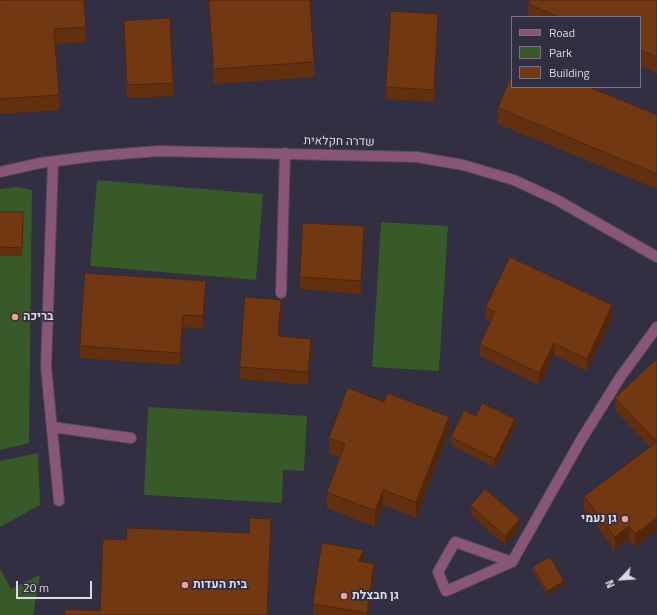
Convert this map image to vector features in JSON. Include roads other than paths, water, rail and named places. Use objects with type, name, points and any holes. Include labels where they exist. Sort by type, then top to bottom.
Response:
[{"type":"street","name":"שדרה חקלאית","points":[[0,172],[95,156],[159,151],[417,157],[463,165],[514,180],[557,200],[657,257]]},
{"type":"street","points":[[281,293],[285,154]]},
{"type":"street","points":[[53,162],[46,367],[59,501]]},
{"type":"street","points":[[512,562],[454,542],[438,572],[446,591],[512,562],[581,440],[621,376],[657,327]]},
{"type":"street","points":[[52,427],[131,438]]},
{"type":"place","name":"בריכה","points":[[15,317]]},
{"type":"place","name":"גן נעמי","points":[[625,519]]},
{"type":"place","name":"בית העדות","points":[[185,585]]},
{"type":"place","name":"גן חבצלת","points":[[344,596]]}]
